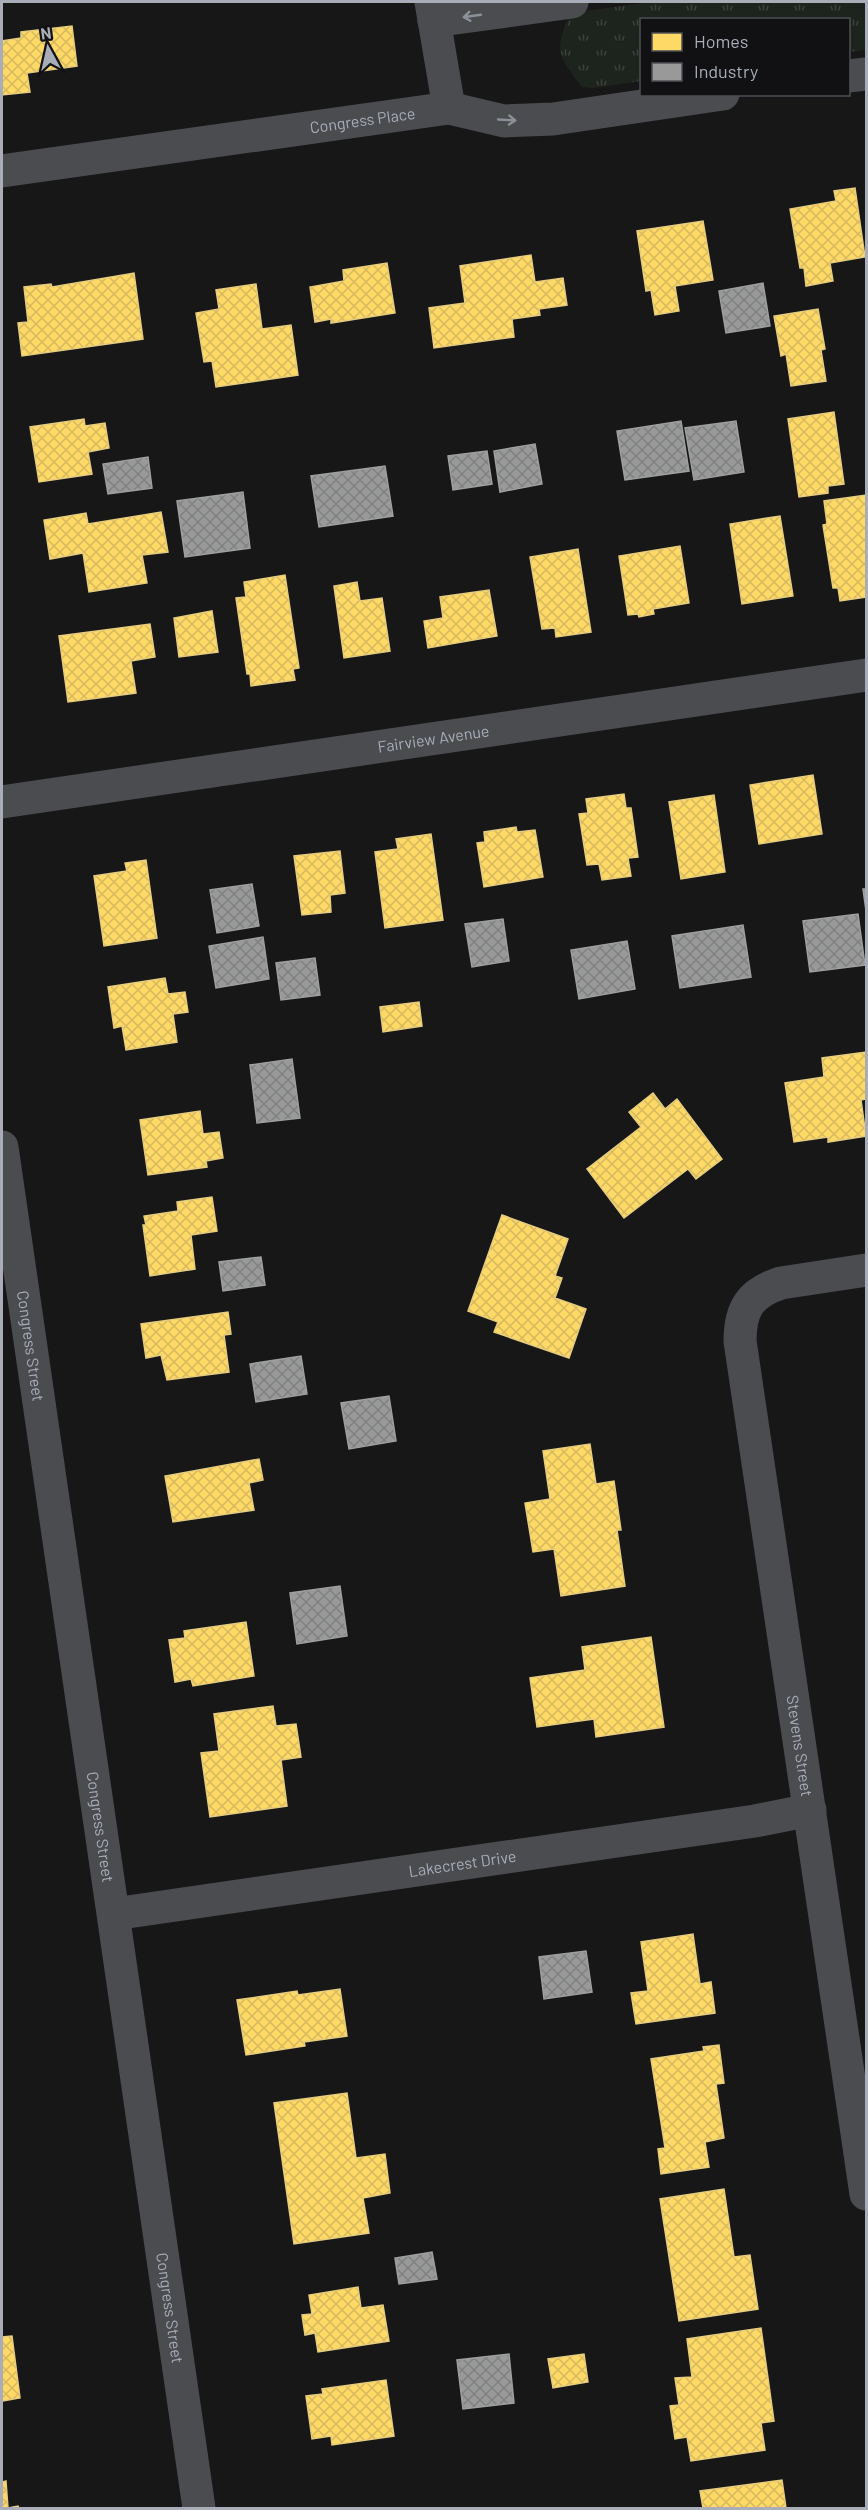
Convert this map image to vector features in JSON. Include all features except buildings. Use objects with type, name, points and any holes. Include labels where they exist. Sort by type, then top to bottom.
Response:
[{"type":"street","points":[[450,108],[432,11],[572,2]]},
{"type":"street","points":[[850,76],[867,74]]},
{"type":"street","name":"Congress Place","points":[[2,171],[450,108],[504,121],[553,119],[709,96]]},
{"type":"street","name":"Fairview Avenue","points":[[2,802],[867,675]]},
{"type":"street","name":"Congress Street","points":[[2,1147],[199,2508]]},
{"type":"street","name":"Stevens Street","points":[[867,1270],[768,1287],[751,1299],[740,1321],[740,1341],[867,2194]]},
{"type":"street","name":"Lakecrest Drive","points":[[114,1914],[755,1821],[810,1810]]},
{"type":"green space","points":[[651,2],[866,2],[866,50],[850,52],[850,18],[640,18],[640,81],[593,88],[582,87],[563,60],[561,52],[562,36],[571,13]]}]
